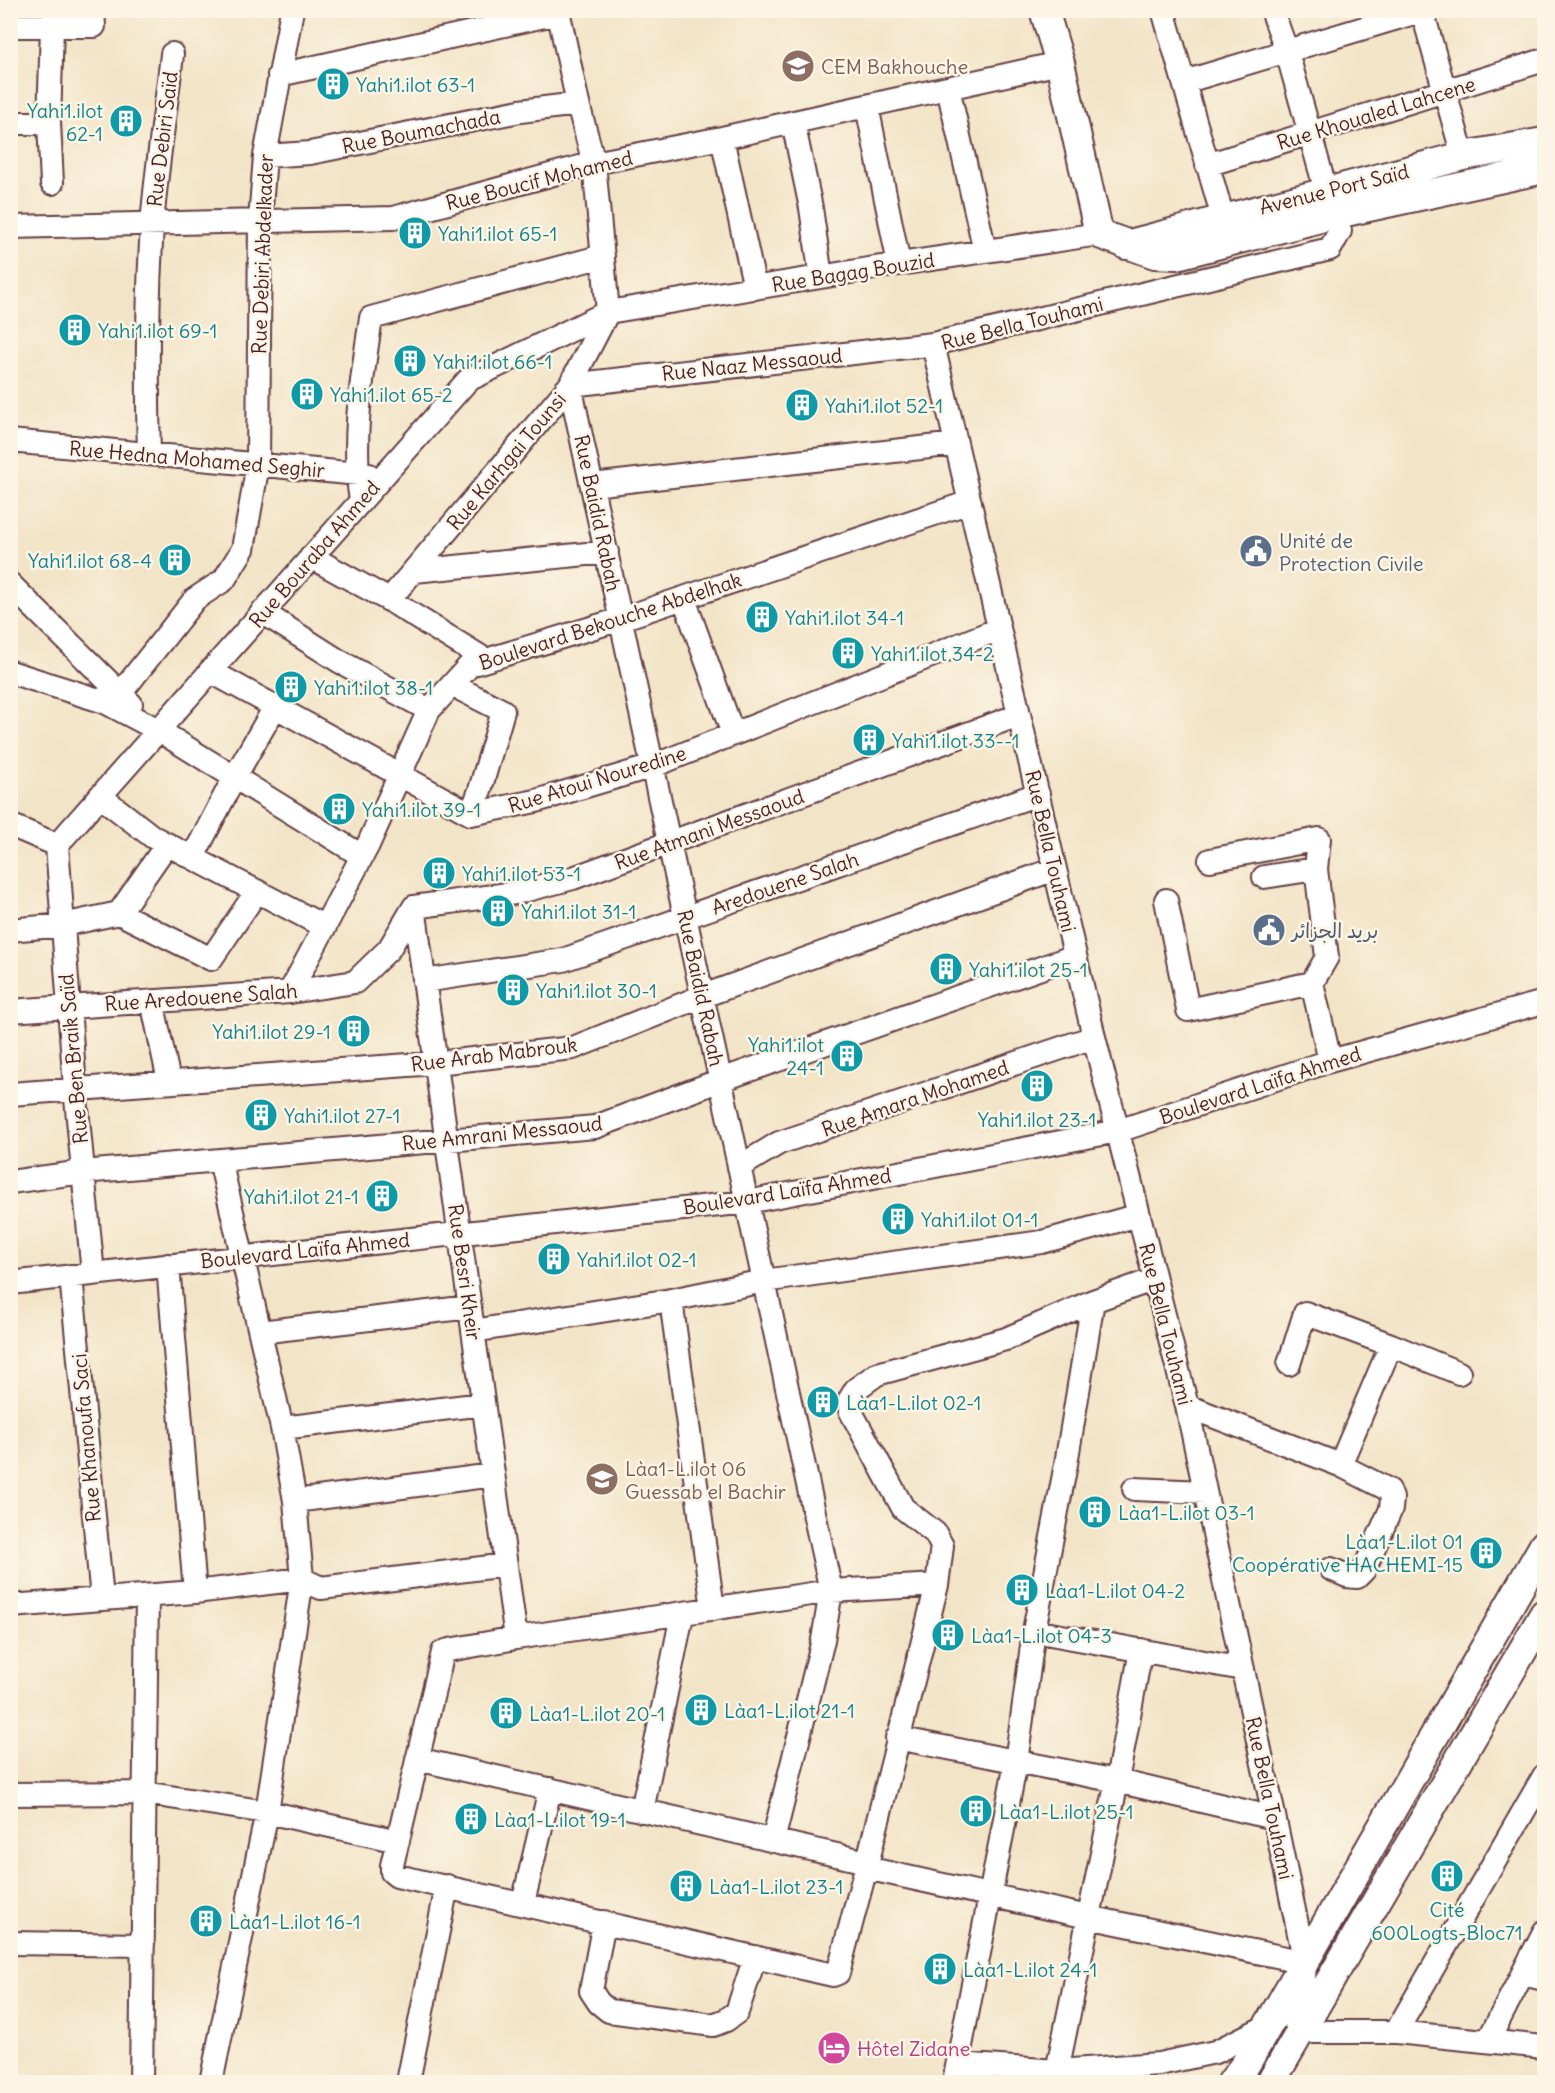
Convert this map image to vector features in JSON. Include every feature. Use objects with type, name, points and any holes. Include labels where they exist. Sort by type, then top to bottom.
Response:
[{"type":"main road","points":[[1044,10],[1060,63],[1099,234]]},
{"type":"main road","name":"Avenue Port Saïd","points":[[1099,234],[1155,254],[1177,255],[1463,156],[1545,142]]},
{"type":"main road","name":"Avenue Port Saïd","points":[[1126,245],[1222,218],[1545,169]]},
{"type":"main road","points":[[1235,2081],[1545,1545]]},
{"type":"main road","points":[[1280,2076],[1301,2032],[1545,1614]]},
{"type":"street","name":"Rue Debiri Abdelkader","points":[[120,693],[195,599],[224,580],[243,549],[258,464],[260,221],[265,156],[292,10]]},
{"type":"street","name":"Rue Bella Touhami","points":[[1272,10],[1287,52],[1340,231],[1330,249],[933,344],[1094,1037],[1187,1406],[1305,1962],[1301,2032]]},
{"type":"street","points":[[1163,11],[1222,218]]},
{"type":"street","points":[[1184,82],[1423,11],[1463,156]]},
{"type":"street","points":[[279,75],[558,12],[578,104],[594,163],[608,312]]},
{"type":"street","points":[[10,26],[52,26],[94,18]]},
{"type":"street","points":[[52,26],[49,123],[52,183]]},
{"type":"street","name":"Rue Debiri Saïd","points":[[149,454],[147,391],[152,224],[172,54]]},
{"type":"street","name":"Rue Khoualed Lahcene","points":[[1207,165],[1545,60]]},
{"type":"street","name":"Rue Boucif Mohamed","points":[[10,227],[393,218],[594,163],[722,138],[1060,63]]},
{"type":"street","points":[[948,88],[985,251]]},
{"type":"street","name":"Rue Boumachada","points":[[265,156],[310,153],[520,111],[578,104]]},
{"type":"street","points":[[867,106],[899,264]]},
{"type":"street","points":[[793,122],[811,208],[821,277]]},
{"type":"street","points":[[10,123],[49,123]]},
{"type":"street","points":[[722,138],[755,288]]},
{"type":"street","name":"Rue Bagag Bouzid","points":[[608,312],[1099,234]]},
{"type":"street","points":[[361,501],[356,474],[358,408],[371,318],[603,256]]},
{"type":"street","name":"Rue Karhgai Tounsi","points":[[389,600],[570,384],[608,312]]},
{"type":"street","name":"Rue Bouraba Ahmed","points":[[57,845],[468,380],[608,312]]},
{"type":"street","name":"Rue Naaz Messaoud","points":[[570,384],[933,344]]},
{"type":"street","name":"Rue Baidid Rabah","points":[[570,384],[831,1591]]},
{"type":"street","name":"Rue Hedna Mohamed Seghir","points":[[10,441],[382,476]]},
{"type":"street","points":[[592,485],[956,444]]},
{"type":"street","name":"Boulevard Bekouche Abdelhak","points":[[290,992],[362,856],[429,710],[470,665],[621,620],[970,502]]},
{"type":"street","points":[[414,571],[607,552]]},
{"type":"street","points":[[311,557],[389,600],[486,660]]},
{"type":"street","points":[[10,584],[158,730]]},
{"type":"street","points":[[684,599],[733,734]]},
{"type":"street","points":[[262,612],[339,661],[429,710]]},
{"type":"street","name":"Rue Atoui Nouredine","points":[[471,814],[536,801],[653,766],[999,630]]},
{"type":"street","points":[[10,672],[105,702],[158,730],[362,856]]},
{"type":"street","points":[[210,672],[471,814],[503,711],[452,685]]},
{"type":"street","points":[[193,857],[234,778],[275,707]]},
{"type":"street","name":"Rue Atmani Messaoud","points":[[414,907],[515,893],[573,878],[1019,715]]},
{"type":"street","name":"Aredouene Salah","points":[[424,981],[563,960],[1038,794]]},
{"type":"street","points":[[100,796],[153,837],[325,927]]},
{"type":"street","points":[[10,825],[57,845]]},
{"type":"street","points":[[1210,860],[1320,839],[1316,869],[1327,957],[1312,983],[1330,1061]]},
{"type":"street","points":[[119,913],[167,844]]},
{"type":"street","name":"Rue Ben Braik Saïd","points":[[57,845],[82,1172],[93,1274]]},
{"type":"street","name":"Rue Arab Mabrouk","points":[[10,1094],[436,1063],[573,1048],[703,996],[1055,869]]},
{"type":"street","points":[[1264,877],[1316,869]]},
{"type":"street","points":[[10,930],[63,925],[119,913],[211,959],[257,891]]},
{"type":"street","points":[[1166,900],[1188,1010],[1312,983]]},
{"type":"street","name":"Rue Besri Kheir","points":[[414,907],[516,1638]]},
{"type":"street","name":"Rue Aredouene Salah","points":[[10,1011],[290,992],[355,982],[389,949],[414,907]]},
{"type":"street","name":"Rue Amrani Messaoud","points":[[10,1182],[82,1172],[595,1127],[721,1080],[1075,956]]},
{"type":"street","points":[[152,1001],[169,1082]]},
{"type":"street","name":"Boulevard Laïfa Ahmed","points":[[10,1283],[747,1202],[1118,1131],[1330,1061],[1545,1002]]},
{"type":"street","name":"Rue Amara Mohamed","points":[[740,1167],[779,1143],[1094,1037]]},
{"type":"street","points":[[211,2082],[267,1812],[302,1579],[295,1501],[282,1428],[220,1160]]},
{"type":"street","points":[[473,1331],[671,1300],[764,1281],[1042,1242],[1139,1215]]},
{"type":"street","points":[[168,1265],[195,1592]]},
{"type":"street","name":"Rue Khanoufa Saci","points":[[71,1276],[102,1599]]},
{"type":"street","points":[[937,1585],[831,1591],[516,1638],[443,1652],[392,1872],[398,1876],[833,1975],[838,1973],[937,1585],[942,1546],[935,1533],[903,1508],[850,1410],[850,1399],[856,1389],[877,1374],[1006,1339],[1093,1301],[1155,1279]]},
{"type":"street","points":[[671,1300],[713,1609]]},
{"type":"street","points":[[1093,1301],[1066,1464],[1034,1630],[1016,1762],[956,2073],[1057,2071],[1159,2064],[1215,2052],[1275,2013],[1301,2032],[1396,2032],[1545,2047]]},
{"type":"street","points":[[260,1332],[470,1307]]},
{"type":"street","points":[[1289,1364],[1305,1312],[1459,1373]]},
{"type":"street","points":[[1340,1465],[1391,1346]]},
{"type":"street","points":[[282,1428],[483,1404]]},
{"type":"street","points":[[1187,1406],[1340,1465],[1389,1490],[1392,1498],[1391,1509],[1364,1570],[1357,1577],[1347,1576],[1331,1569]]},
{"type":"street","points":[[295,1501],[493,1474]]},
{"type":"street","points":[[1134,1490],[1205,1492]]},
{"type":"street","points":[[10,1606],[195,1592],[302,1579],[321,1587],[506,1565]]},
{"type":"street","points":[[773,1840],[823,1640],[831,1591]]},
{"type":"street","points":[[141,2082],[147,1596]]},
{"type":"street","points":[[642,1811],[682,1615]]},
{"type":"street","points":[[1034,1630],[1243,1669]]},
{"type":"street","points":[[1057,2071],[1117,1781],[1141,1650]]},
{"type":"street","points":[[897,1738],[1117,1781],[1274,1818]]},
{"type":"street","points":[[417,1759],[773,1840],[990,1896],[1305,1962]]},
{"type":"street","points":[[1396,2032],[1545,1776]]},
{"type":"street","points":[[523,1903],[550,1790]]},
{"type":"street","points":[[10,1794],[144,1793],[267,1812],[398,1840]]},
{"type":"street","points":[[408,2082],[447,1886]]},
{"type":"street","points":[[604,1922],[591,1991],[599,2003],[609,2011],[713,2025],[737,2012],[755,1957]]},
{"type":"street","points":[[1488,2041],[1545,1932]]},
{"type":"street","points":[[10,1943],[143,1945]]},
{"type":"street","points":[[1522,1974],[1545,1979]]},
{"type":"place","name":"CEM Bakhouche","points":[[798,66]]},
{"type":"place","name":"Yahi1.ilot 63-1","points":[[333,84]]},
{"type":"place","name":"Yahi1.ilot 62-1","points":[[126,121]]},
{"type":"place","name":"Yahi1.ilot 65-1","points":[[415,233]]},
{"type":"place","name":"Yahi1.ilot 69-1","points":[[75,330]]},
{"type":"place","name":"Yahi1.ilot 66-1","points":[[410,361]]},
{"type":"place","name":"Yahi1.ilot 65-2","points":[[307,394]]},
{"type":"place","name":"Yahi1.ilot 52-1","points":[[802,405]]},
{"type":"place","name":"Unité de Protection Civile","points":[[1256,551]]},
{"type":"place","name":"Yahi1.ilot 68-4","points":[[175,560]]},
{"type":"place","name":"Yahi1.ilot 34-1","points":[[762,617]]},
{"type":"place","name":"Yahi1.ilot 34-2","points":[[848,653]]},
{"type":"place","name":"Yahi1.ilot 38-1","points":[[291,687]]},
{"type":"place","name":"Yahi1.ilot 33--1","points":[[869,740]]},
{"type":"place","name":"Yahi1.ilot 39-1","points":[[339,809]]},
{"type":"place","name":"Yahi1.ilot 53-1","points":[[439,873]]},
{"type":"place","name":"Yahi1.ilot 31-1","points":[[498,911]]},
{"type":"place","name":"بريد الجزائر","points":[[1269,930]]},
{"type":"place","name":"Yahi1.ilot 25-1","points":[[946,969]]},
{"type":"place","name":"Yahi1.ilot 30-1","points":[[513,990]]},
{"type":"place","name":"Yahi1.ilot 29-1","points":[[354,1031]]},
{"type":"place","name":"Yahi1.ilot 24-1","points":[[847,1056]]},
{"type":"place","name":"Yahi1.ilot 23-1","points":[[1037,1086]]},
{"type":"place","name":"Yahi1.ilot 27-1","points":[[261,1115]]},
{"type":"place","name":"Yahi1.ilot 21-1","points":[[382,1196]]},
{"type":"place","name":"Yahi1.ilot 01-1","points":[[898,1219]]},
{"type":"place","name":"Yahi1.ilot 02-1","points":[[554,1259]]},
{"type":"place","name":"Làa1-L.ilot 02-1","points":[[823,1402]]},
{"type":"place","name":"Làa1-L.ilot 06 Guessab el Bachir","points":[[602,1479]]},
{"type":"place","name":"Làa1-L.ilot 03-1","points":[[1095,1512]]},
{"type":"place","name":"Làa1-L.ilot 01 Coopérative HACHEMI-15","points":[[1486,1553]]},
{"type":"place","name":"Làa1-L.ilot 04-2","points":[[1022,1590]]},
{"type":"place","name":"Làa1-L.ilot 04-3","points":[[948,1635]]},
{"type":"place","name":"Làa1-L.ilot 21-1","points":[[701,1710]]},
{"type":"place","name":"Làa1-L.ilot 20-1","points":[[506,1713]]},
{"type":"place","name":"Làa1-L.ilot 25-1","points":[[976,1811]]},
{"type":"place","name":"Làa1-L.ilot 19-1","points":[[471,1819]]},
{"type":"place","name":"Cité 600Logts-Bloc71","points":[[1447,1876]]},
{"type":"place","name":"Làa1-L.ilot 23-1","points":[[686,1886]]},
{"type":"place","name":"Làa1-L.ilot 16-1","points":[[206,1921]]},
{"type":"place","name":"Làa1-L.ilot 24-1","points":[[940,1969]]},
{"type":"place","name":"Hôtel Zidane","points":[[834,2048]]}]
